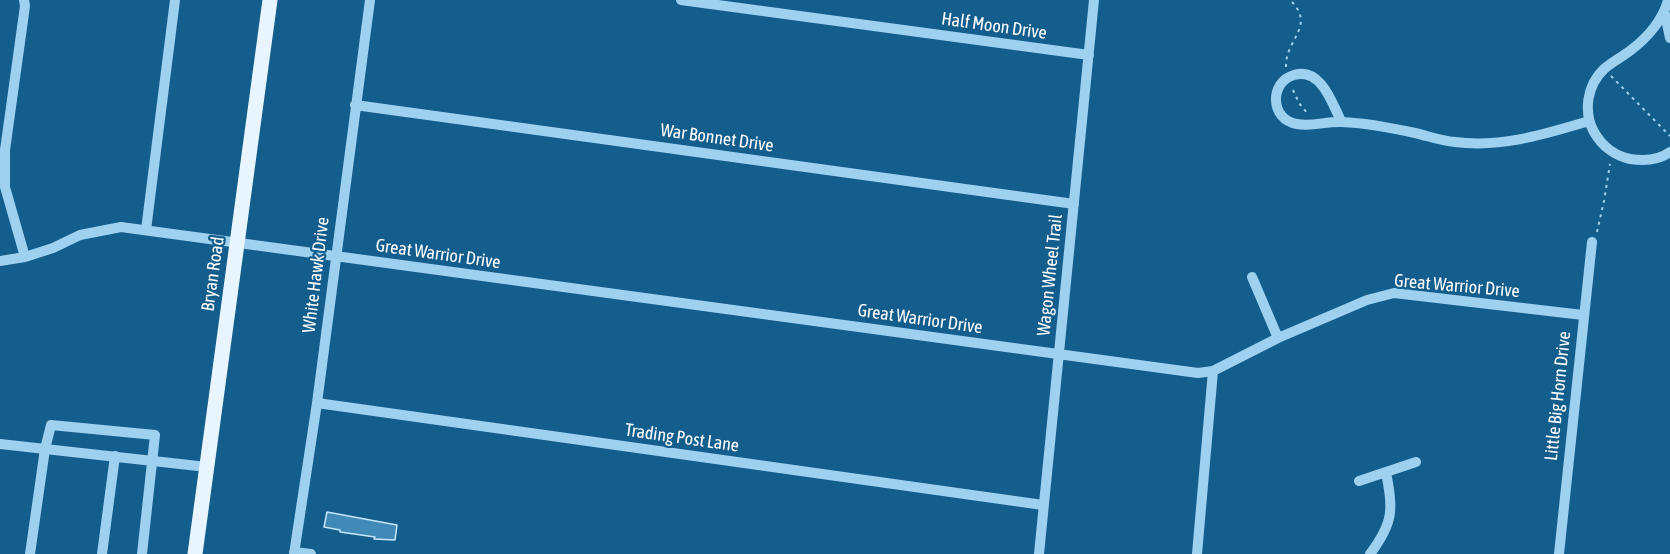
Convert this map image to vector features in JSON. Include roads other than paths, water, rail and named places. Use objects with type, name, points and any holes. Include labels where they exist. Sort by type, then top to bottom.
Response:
[{"type":"main road","name":"Bryan Road","points":[[195,554],[270,0]]},
{"type":"street","points":[[24,0],[5,150],[5,187],[25,257]]},
{"type":"street","points":[[146,230],[175,0]]},
{"type":"street","name":"White Hawk Drive","points":[[294,553],[370,0]]},
{"type":"street","name":"Half Moon Drive","points":[[681,0],[1089,55]]},
{"type":"street","name":"Wagon Wheel Trail","points":[[1039,554],[1094,0]]},
{"type":"street","points":[[1668,0],[1665,14],[1670,38]]},
{"type":"street","points":[[1665,14],[1632,50],[1596,78],[1588,102],[1589,121],[1599,139],[1618,155],[1641,160],[1653,159],[1670,152]]},
{"type":"street","points":[[1341,122],[1322,84],[1314,77],[1298,74],[1278,87],[1275,99],[1278,109],[1283,117],[1292,123],[1303,125],[1341,122],[1456,142],[1483,144],[1528,138],[1589,121]]},
{"type":"street","name":"War Bonnet Drive","points":[[355,105],[1074,204]]},
{"type":"street","name":"Great Warrior Drive","points":[[0,261],[25,257],[96,231],[121,227],[1198,373],[1213,371],[1278,338],[1367,300],[1395,293],[1583,315]]},
{"type":"street","name":"Little Big Horn Drive","points":[[1559,554],[1592,242]]},
{"type":"street","points":[[1252,277],[1278,338]]},
{"type":"street","points":[[1197,554],[1213,371]]},
{"type":"street","name":"Trading Post Lane","points":[[316,403],[1043,505]]},
{"type":"street","points":[[30,554],[45,449],[51,425],[155,435],[142,554]]},
{"type":"street","points":[[0,444],[207,467]]},
{"type":"street","points":[[102,554],[115,456]]},
{"type":"street","points":[[1359,480],[1416,462]]},
{"type":"street","points":[[1370,554],[1383,536],[1390,519],[1392,501],[1386,472]]},
{"type":"street","points":[[294,553],[311,554]]}]
